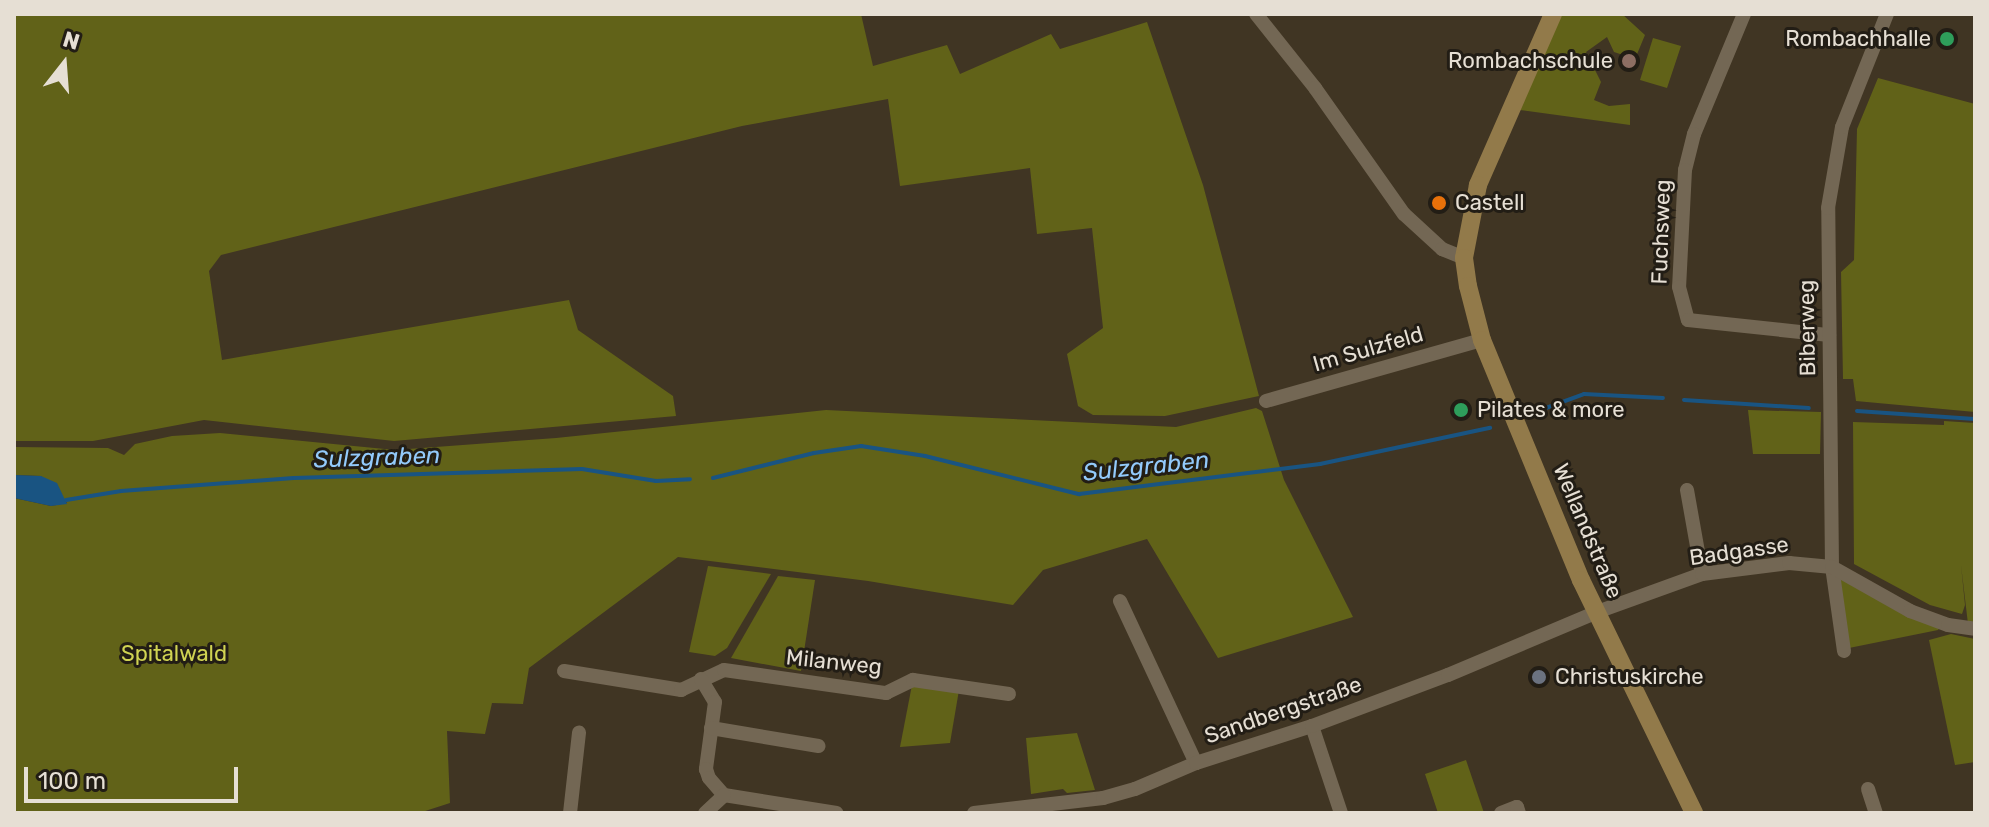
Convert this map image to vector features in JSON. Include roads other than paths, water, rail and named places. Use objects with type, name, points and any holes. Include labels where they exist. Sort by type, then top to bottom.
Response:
[{"type":"main road","points":[[1464,258],[1478,185],[1553,14]]},
{"type":"main road","name":"Wellandstraße","points":[[1464,258],[1482,340],[1597,612],[1694,813]]},
{"type":"street","points":[[1256,14],[1315,88],[1404,214],[1442,249],[1464,258]]},
{"type":"street","name":"Fuchsweg","points":[[1744,14],[1694,134],[1685,170],[1679,287],[1688,320],[1829,335]]},
{"type":"street","name":"Biberweg","points":[[1844,651],[1832,567],[1828,208],[1842,127],[1887,14]]},
{"type":"street","name":"Im Sulzfeld","points":[[1266,401],[1482,340]]},
{"type":"street","points":[[1687,490],[1702,574]]},
{"type":"street","name":"Badgasse","points":[[1597,612],[1702,574],[1789,563],[1832,567],[1910,611],[1948,625],[1975,629]]},
{"type":"street","points":[[1120,601],[1196,763]]},
{"type":"street","name":"Sandbergstraße","points":[[974,813],[1119,795],[1196,763],[1312,726],[1460,670],[1597,612]]},
{"type":"street","name":"Milanweg","points":[[564,671],[681,690],[724,670],[886,693],[913,680],[1009,694]]},
{"type":"street","points":[[701,679],[715,702],[706,769],[709,778],[724,795],[837,813]]},
{"type":"street","points":[[1312,726],[1341,813]]},
{"type":"street","points":[[711,728],[819,746]]},
{"type":"street","points":[[570,813],[579,733]]},
{"type":"street","points":[[1868,789],[1876,813]]},
{"type":"street","points":[[705,813],[724,795]]},
{"type":"street","points":[[1501,813],[1517,807],[1519,813]]},
{"type":"water","points":[[14,475],[41,476],[57,483],[67,504],[51,506],[14,498]]},
{"type":"waterway","name":"Sulzgraben","points":[[1535,412],[1584,394],[1663,398]]},
{"type":"waterway","name":"Sulzgraben","points":[[1684,400],[1809,408]]},
{"type":"waterway","name":"Sulzgraben","points":[[1857,411],[1975,419]]},
{"type":"waterway","name":"Sulzgraben","points":[[713,478],[814,453],[861,446],[925,456],[1079,494],[1320,464],[1490,428]]},
{"type":"waterway","name":"Sulzgraben","points":[[66,500],[121,491],[294,478],[582,469],[656,481],[690,479]]},
{"type":"place","name":"Rombachhalle","points":[[1947,39]]},
{"type":"place","name":"Rombachschule","points":[[1629,61]]},
{"type":"place","name":"Castell","points":[[1439,203]]},
{"type":"place","name":"Pilates & more","points":[[1461,410]]},
{"type":"place","name":"Christuskirche","points":[[1539,677]]},
{"type":"park label","name":"Spitalwald","points":[[174,654]]}]
